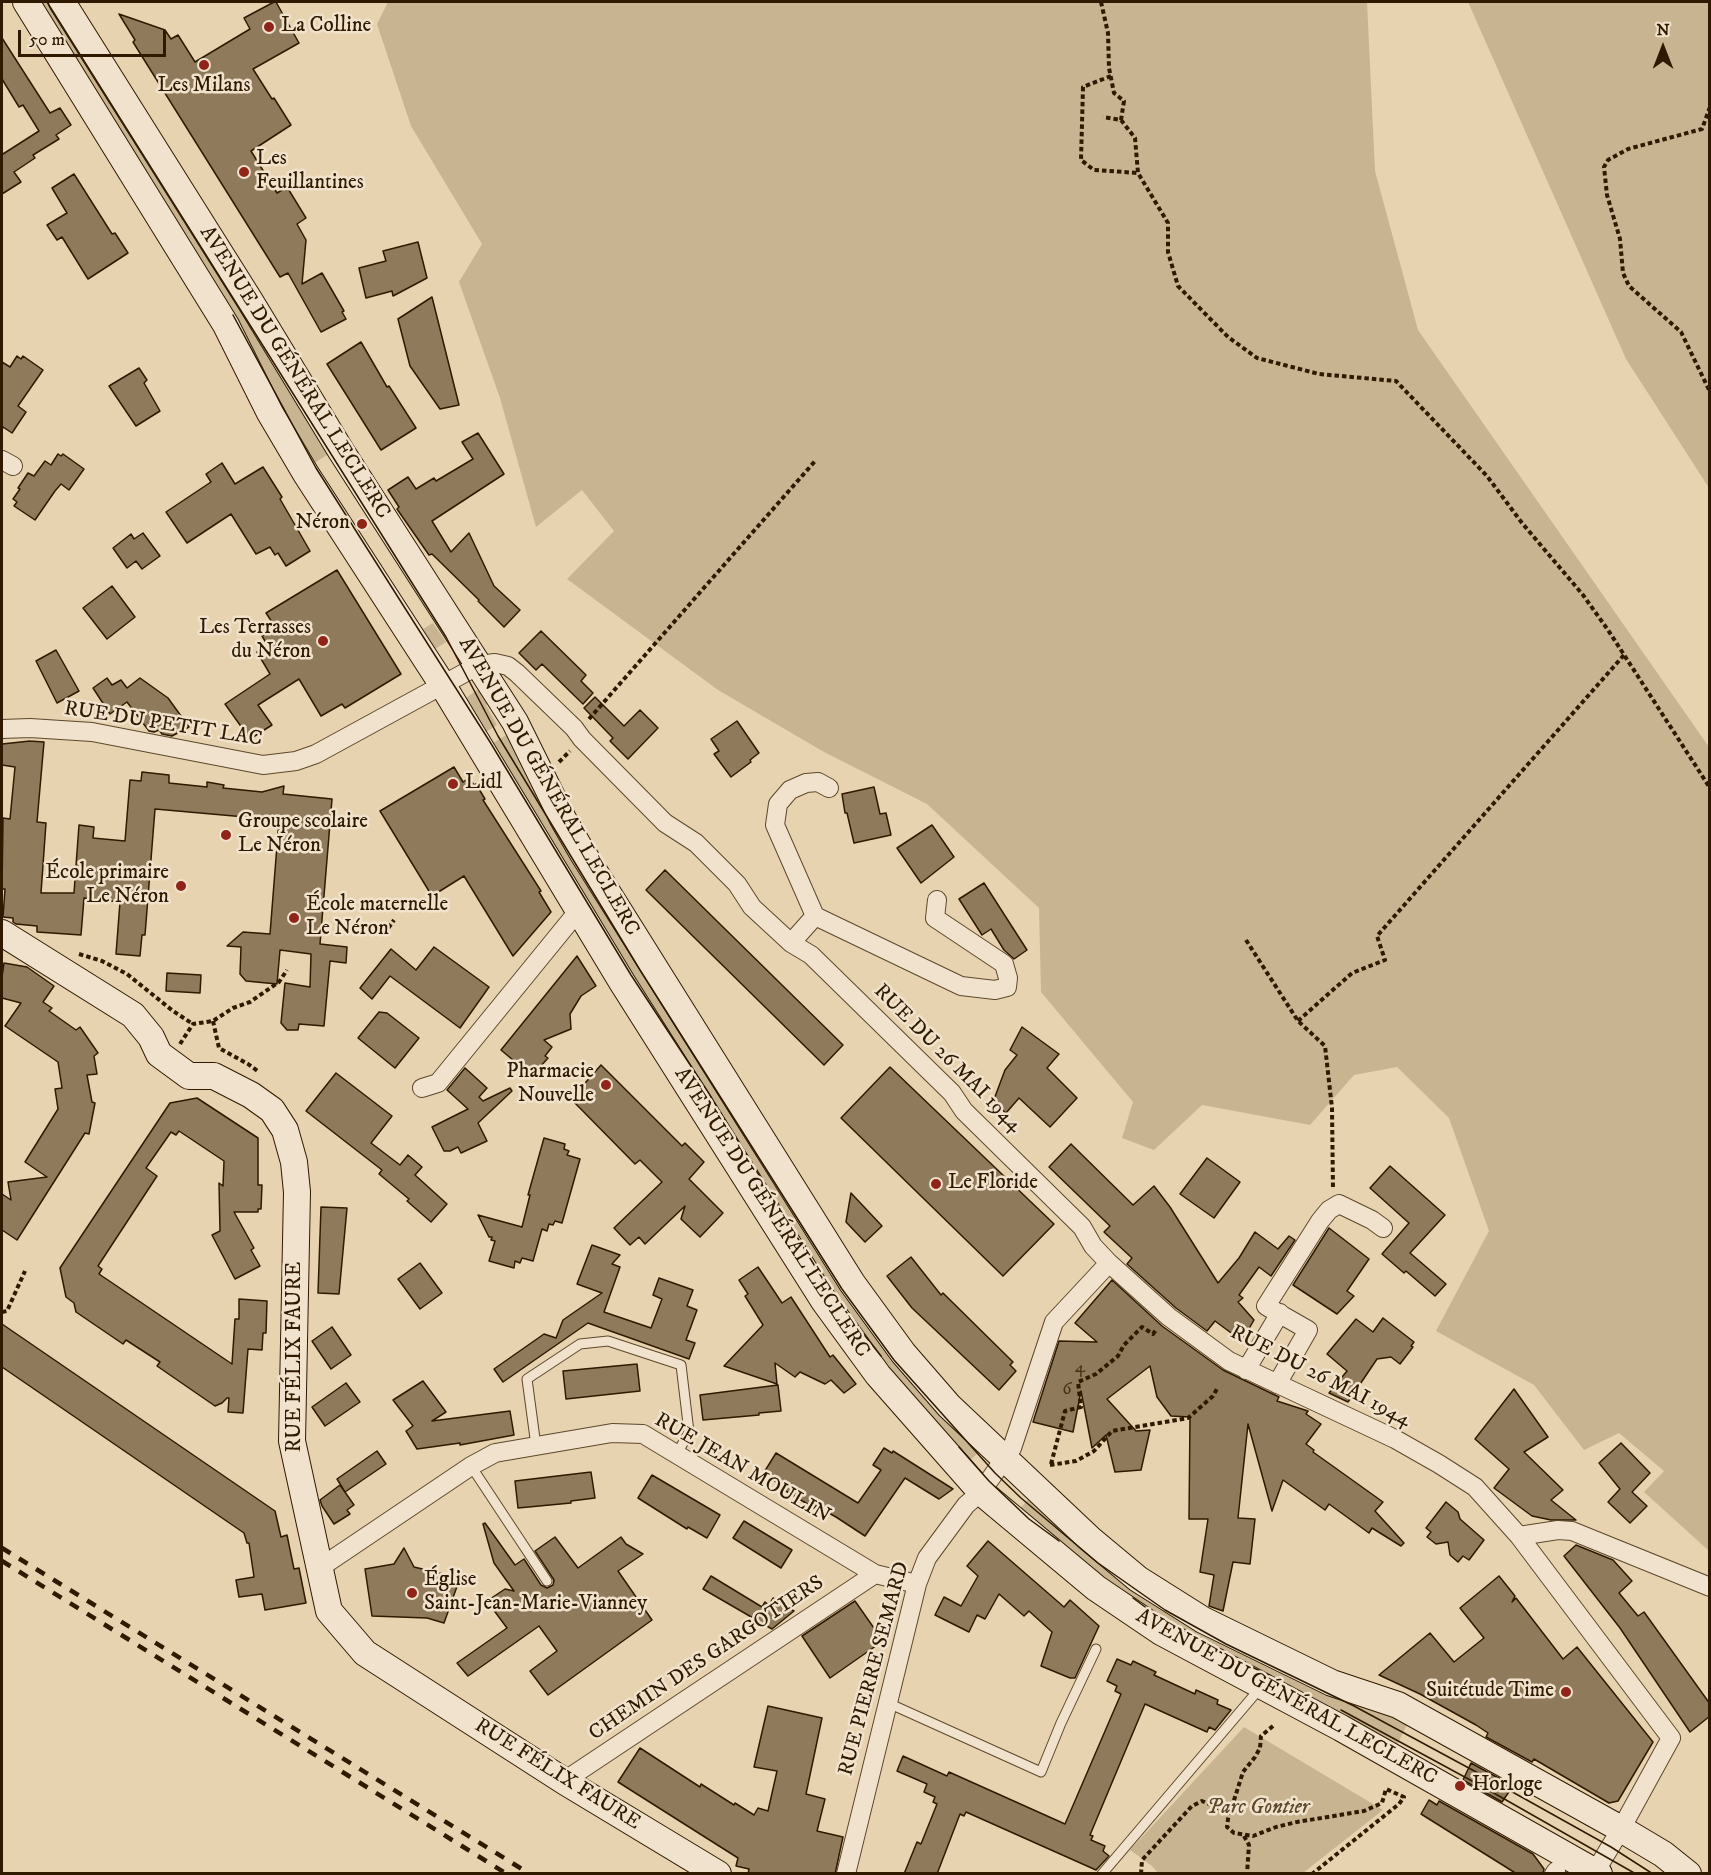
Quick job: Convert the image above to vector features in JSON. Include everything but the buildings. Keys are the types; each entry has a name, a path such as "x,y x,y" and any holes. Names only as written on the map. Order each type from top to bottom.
{"main road":[{"name":"AVENUE DU GÉNÉRAL LECLERC","path":"26,2 226,325 270,413 306,474 442,684 631,995 848,1336 878,1375 981,1492 1105,1594 1161,1632 1223,1667 1262,1685 1597,1873"},
{"name":"AVENUE DU GÉNÉRAL LECLERC","path":"62,2 250,301 341,451 514,722 563,819 588,862 852,1284 903,1353 949,1406 1008,1453 1106,1552 1138,1578 1203,1620 1332,1683 1398,1705 1622,1829 1663,1854 1688,1874"},
{"name":"RUE FÉLIX FAURE","path":"2,933 133,1015 151,1037 159,1054 189,1076 214,1076 251,1095 272,1110 285,1130 294,1162 297,1192 292,1441 318,1569 329,1611 365,1653 564,1781 718,1874"}],"street":[{"name":"RUE DU 26 MAI 1944","path":"478,665 495,663 507,666 517,673 574,728 582,740 665,823 696,843 737,885 752,907 791,943 811,955 952,1093 964,1111 1082,1227 1093,1246 1109,1263 1169,1317 1229,1361 1395,1439 1439,1464 1474,1487 1520,1536 1671,1738 1597,1873"},
{"path":"442,684 478,665"},
{"name":"RUE DU PETIT LAC","path":"2,729 30,728 92,732 263,765 296,761 316,754 442,684"},
{"path":"791,943 814,916 775,825 778,804 790,790 806,783 818,782 829,788"},
{"name":"RUE DU 26 MAI 1944","path":"814,916 961,986 994,990 1007,987 1008,978 1004,964 935,918 937,900"},
{"name":"AVENUE DU GÉNÉRAL LECLERC","path":"422,1088 438,1083 579,910"},
{"path":"1277,1384 1308,1330 1266,1306 1320,1221 1339,1204 1383,1228"},
{"name":"RUE PIERRE SEMARD","path":"846,1874 917,1584 927,1558 966,1505 981,1492 1008,1453 1054,1322 1109,1263"},
{"path":"1246,1370 1280,1313"},
{"name":"RUE JEAN MOULIN","path":"318,1569 471,1466 495,1453 612,1434 643,1434 875,1574 917,1584"},
{"path":"1520,1536 1558,1530 1572,1531 1710,1587"},
{"name":"CHEMIN DES GARGOTIERS","path":"564,1781 875,1574"}],"lane":[{"path":"536,1446 527,1379 580,1344 608,1341 681,1365 689,1432 677,1454"},
{"path":"471,1466 547,1581"},
{"path":"888,1703 1041,1772 1096,1649"},
{"path":"1102,1874 1262,1685"}],"path":[{"path":"1101,2 1108,33 1114,93 1124,101 1121,120"},
{"path":"1111,76 1083,87 1081,160 1094,170 1138,173"},
{"path":"1710,107 1702,129 1628,149 1608,160 1604,167 1607,195 1620,239 1623,273 1629,286 1681,332 1710,392"},
{"path":"1103,117 1121,120 1135,138 1138,173 1168,223 1168,252 1178,285 1228,337 1257,358 1319,374 1396,381 1487,476 1522,523 1583,595 1710,788"},
{"path":"587,721 816,460"},
{"path":"1298,1021 1352,973 1385,960 1377,936 1624,655"},
{"path":"562,760 573,749"},
{"path":"384,934 394,920"},
{"path":"1246,940 1298,1021 1324,1046 1332,1108 1333,1207"},
{"path":"62,969 78,953 102,961 128,974 192,1024 213,1021 232,1008 250,1002 279,982 287,970"},
{"path":"213,1021 219,1048 248,1064 263,1076"},
{"path":"171,1062 192,1024"},
{"path":"2,1312 7,1311 25,1271"},
{"path":"1046,1470 1051,1464 1065,1411 1081,1407 1078,1382 1096,1374 1118,1356 1124,1345 1142,1327 1153,1334 1169,1317"},
{"path":"1051,1464 1076,1461 1094,1451 1112,1431 1188,1418 1213,1396 1218,1388"},
{"path":"1273,1726 1261,1736 1260,1748 1256,1757 1243,1772 1227,1827 1234,1833 1245,1836 1258,1835 1276,1827 1364,1811 1382,1803 1386,1790 1404,1797 1399,1804 1312,1874"},
{"path":"1141,1874 1142,1860 1192,1806 1202,1801 1230,1813"},
{"path":"1245,1836 1249,1845 1247,1874"}],"green space":[{"path":"31,2 54,2 335,450 308,467"},
{"path":"388,2 1367,2 1375,171 1418,330 1709,747 1709,1551 1644,1492 1664,1471 1619,1433 1584,1450 1534,1385 1436,1331 1489,1231 1449,1118 1397,1067 1354,1075 1310,1125 1202,1105 1154,1150 1122,1138 1133,1102 1041,992 1039,908 927,804 824,752 718,690 567,579 614,531 582,490 536,527 500,398 459,282 482,244 411,126 377,24"},
{"path":"1468,2 1709,2 1709,488 1626,359"},
{"path":"433,623 446,642 435,649 423,629"},
{"path":"479,689 489,703 486,705 497,725 479,736 458,703"},
{"path":"508,734 548,810 980,1451 964,1466 884,1372 486,747"},
{"path":"1033,1494 1121,1571 1410,1719 1394,1751 1166,1628 1016,1513"},
{"name":"Parc Gontier","path":"1244,1727 1383,1810 1303,1873 1158,1873 1130,1850"}],"tram line":[{"path":"47,2 446,637 498,736 640,970 842,1289 894,1360 995,1473 1021,1498 1098,1563 1165,1610 1226,1644 1354,1706 1491,1780 1611,1847 1653,1874"},
{"path":"233,315 316,468 490,742 631,975 708,1092 832,1294 881,1356"},
{"path":"959,1447 989,1481 1029,1519 1059,1541"},
{"path":"1133,1598 1160,1618 1222,1653 1271,1676"},
{"path":"1341,1710 1636,1874"}],"railway":[{"path":"2,1548 530,1874"},
{"path":"2,1561 507,1874"}],"place":[{"name":"La Colline","path":"269,27"},
{"name":"Les Milans","path":"204,65"},
{"name":"Les Feuillantines","path":"244,172"},
{"name":"Néron","path":"362,524"},
{"name":"Les Terrasses du Néron","path":"323,641"},
{"name":"Lidl","path":"453,784"},
{"name":"Groupe scolaire Le Néron","path":"226,835"},
{"name":"École primaire Le Néron","path":"181,886"},
{"name":"École maternelle Le Néron","path":"294,918"},
{"name":"Pharmacie Nouvelle","path":"606,1085"},
{"name":"Le Floride","path":"936,1184"},
{"name":"Église Saint-Jean-Marie-Vianney","path":"412,1593"},
{"name":"Suitétude Time","path":"1566,1692"},
{"name":"Horloge","path":"1460,1786"}]}
